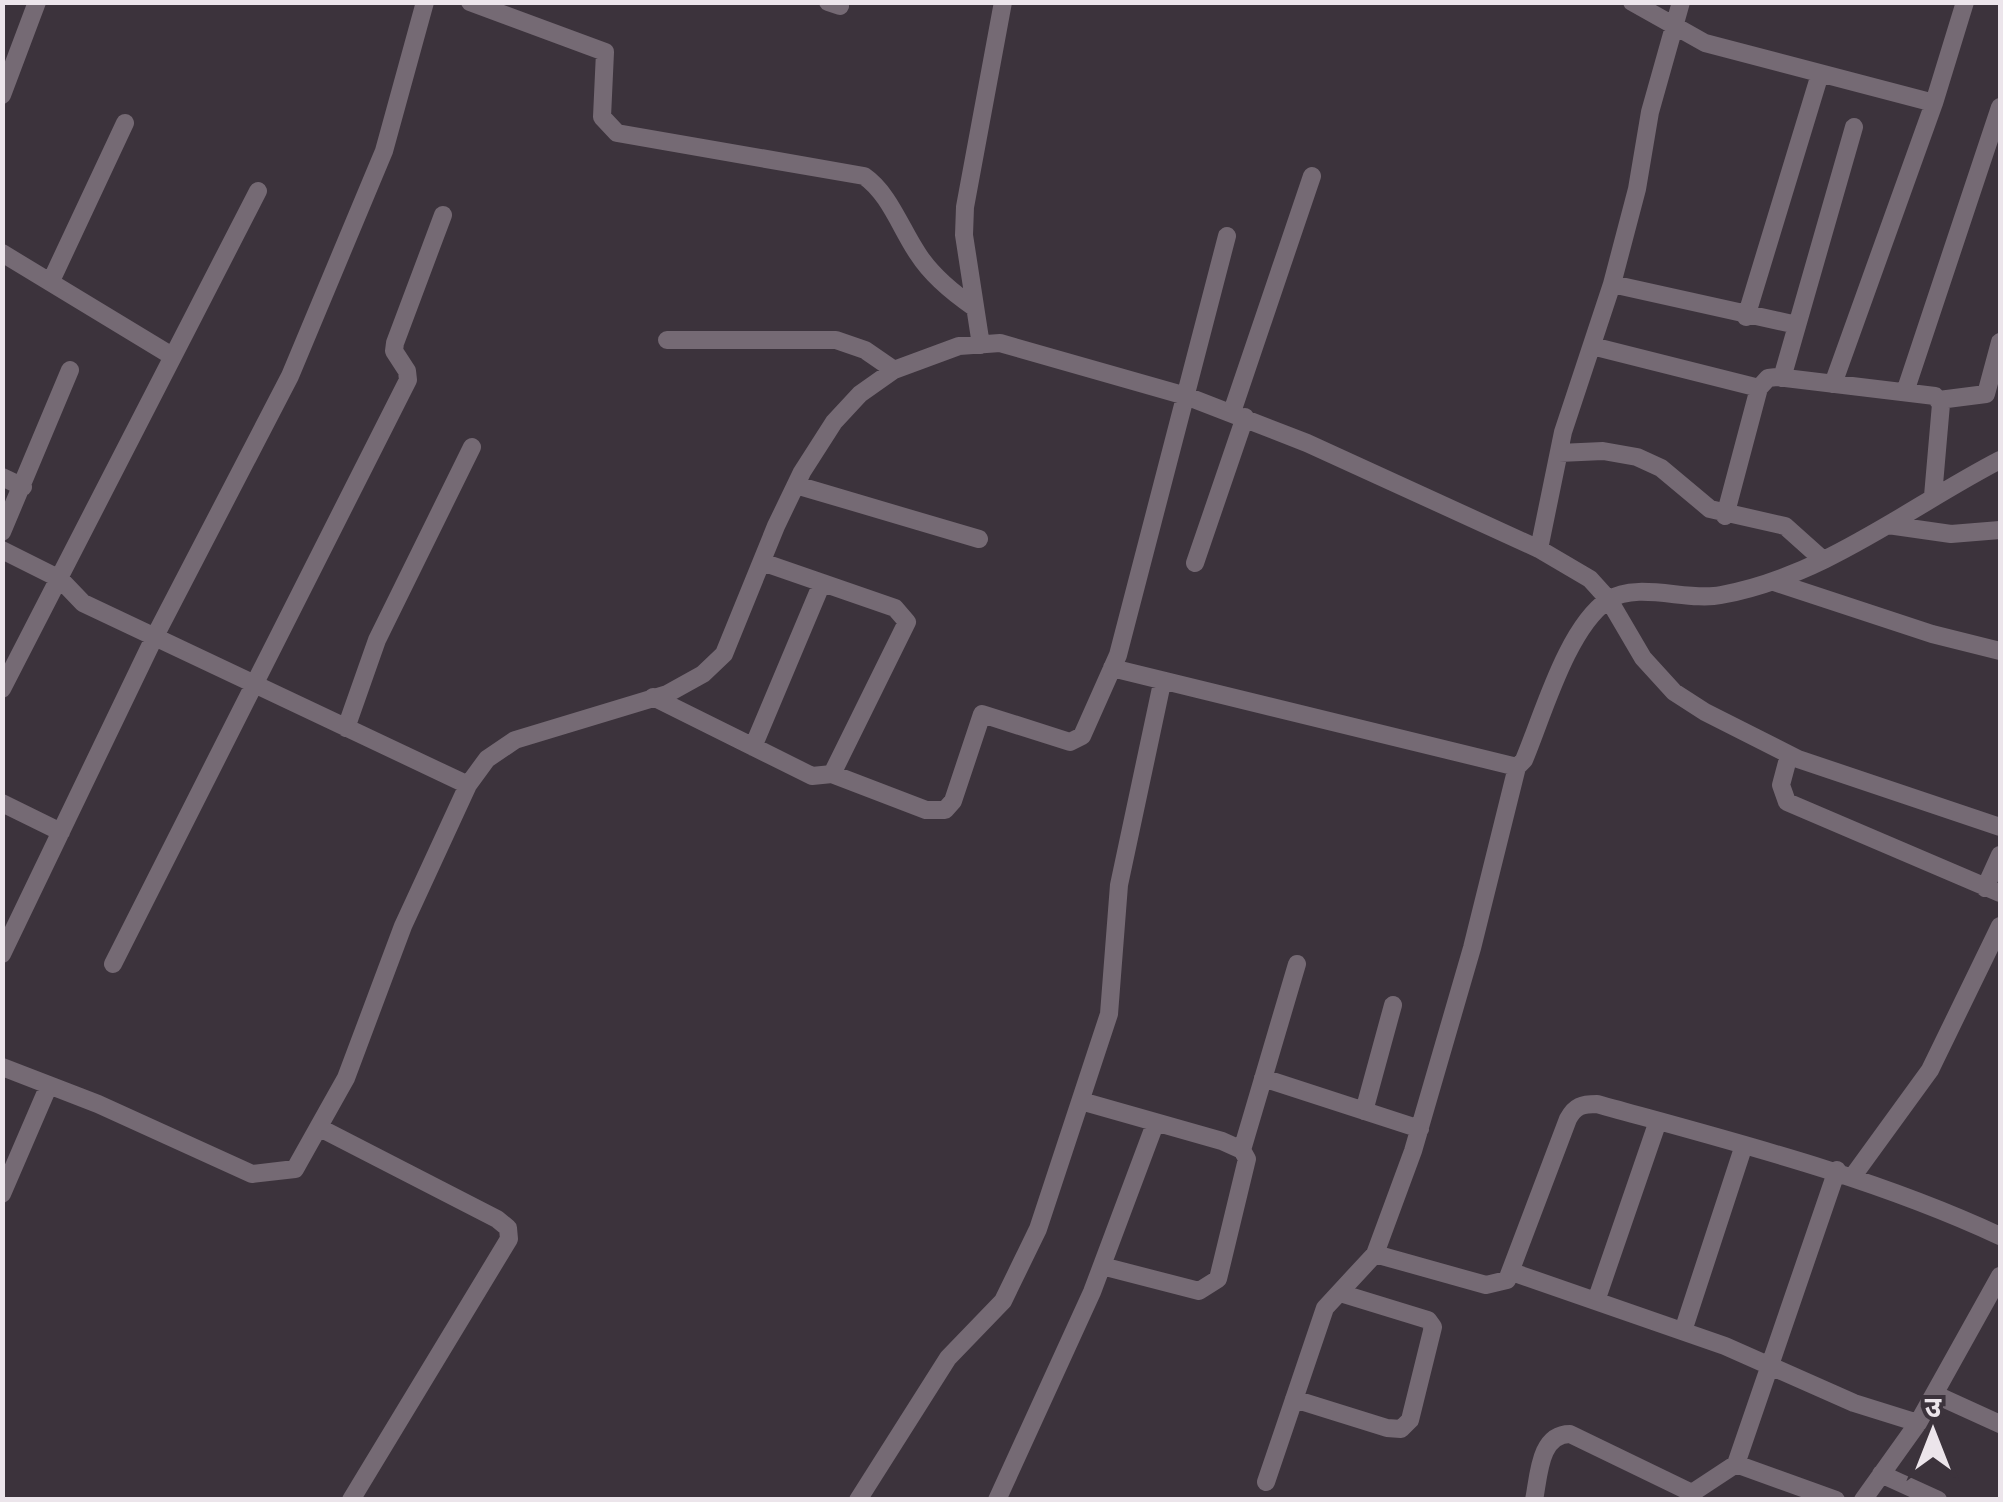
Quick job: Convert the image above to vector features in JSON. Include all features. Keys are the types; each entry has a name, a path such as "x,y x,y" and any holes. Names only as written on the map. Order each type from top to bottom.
{"street":[{"path":"2,94 37,2"},
{"path":"2,954 154,638 298,358 384,151 425,2"},
{"path":"470,2 605,52 602,117 616,133 864,176 879,188 921,259 939,281 968,303"},
{"path":"980,345 968,303 965,207 1003,2"},
{"path":"1632,2 1706,43 1934,104"},
{"path":"1539,549 1559,454 1612,284 1672,26 1682,2"},
{"path":"1833,384 1934,104 1965,2"},
{"path":"1746,316 1820,74"},
{"path":"1904,392 2000,106"},
{"path":"51,282 125,123"},
{"path":"1782,378 1854,127"},
{"path":"1195,563 1312,176"},
{"path":"2,688 258,191"},
{"path":"113,964 408,380 407,371 394,351 395,343 444,215"},
{"path":"653,697 812,776 832,774 926,810 945,810 953,801 978,716 988,713 1076,741 1112,668 1227,236"},
{"path":"2,253 172,356"},
{"path":"1612,284 1797,325"},
{"path":"668,340 844,341 894,370"},
{"path":"1725,516 1759,388 1768,378 1904,392 1939,400 1978,399 1986,394 2000,342"},
{"path":"2,1067 98,1104 173,1142 252,1174 296,1169 346,1078 403,926 451,778 487,760 514,740 653,697 702,674 724,654 796,485 834,422 860,394 894,370 943,351 980,345 1000,343 1186,396 1238,415 1569,563 1608,600 1632,644 1674,692 1789,754 2000,826"},
{"path":"1592,346 1759,388"},
{"path":"2,532 70,370"},
{"path":"1934,496 1939,400"},
{"path":"346,728 378,640 472,447"},
{"path":"1559,454 1603,452 1637,456 1661,468 1696,500 1725,516 1786,526 1823,560"},
{"path":"1266,1482 1325,1308 1375,1254 1420,1129 1472,948 1517,767 1524,760 1578,634 1608,600 1623,594 1717,596 1774,582 1888,525 2000,460"},
{"path":"2,477 23,487"},
{"path":"796,485 978,538"},
{"path":"1888,525 1951,534 2000,530"},
{"path":"2,550 60,579 83,603 451,778"},
{"path":"762,562 895,608 907,622 832,774"},
{"path":"1774,582 1932,634 2000,650"},
{"path":"753,747 822,583"},
{"path":"1112,668 1517,767"},
{"path":"858,1500 948,1358 1014,1284 1109,1014 1119,884 1162,683"},
{"path":"1789,754 1781,785 1788,802 1993,891 2000,855"},
{"path":"2,804 61,832"},
{"path":"1534,1500 1548,1444 1560,1434 1570,1434 1692,1493 1736,1464 1845,1173 1930,1070 2000,926"},
{"path":"1102,1266 1199,1291 1214,1284 1248,1170 1242,1150 1297,964"},
{"path":"1364,1111 1392,1005"},
{"path":"1263,1078 1420,1129"},
{"path":"2,1194 48,1085"},
{"path":"1081,1100 1242,1150"},
{"path":"1375,1254 1486,1285 1499,1284 1512,1272 1574,1108 1597,1104 1845,1173 1919,1198 2000,1236"},
{"path":"1596,1301 1658,1121"},
{"path":"997,1500 1102,1266 1155,1124"},
{"path":"320,1128 508,1228 509,1240 351,1500"},
{"path":"1683,1332 1744,1144"},
{"path":"1512,1272 1683,1332 1854,1403 1918,1423"},
{"path":"1863,1500 1918,1423 2000,1276"},
{"path":"1294,1399 1387,1428 1401,1429 1410,1420 1433,1327 1428,1320 1340,1293"},
{"path":"1982,1307 2000,1315"},
{"path":"1934,1394 2000,1424"},
{"path":"1736,1464 1836,1500"},
{"path":"1881,1474 1938,1500"}]}
